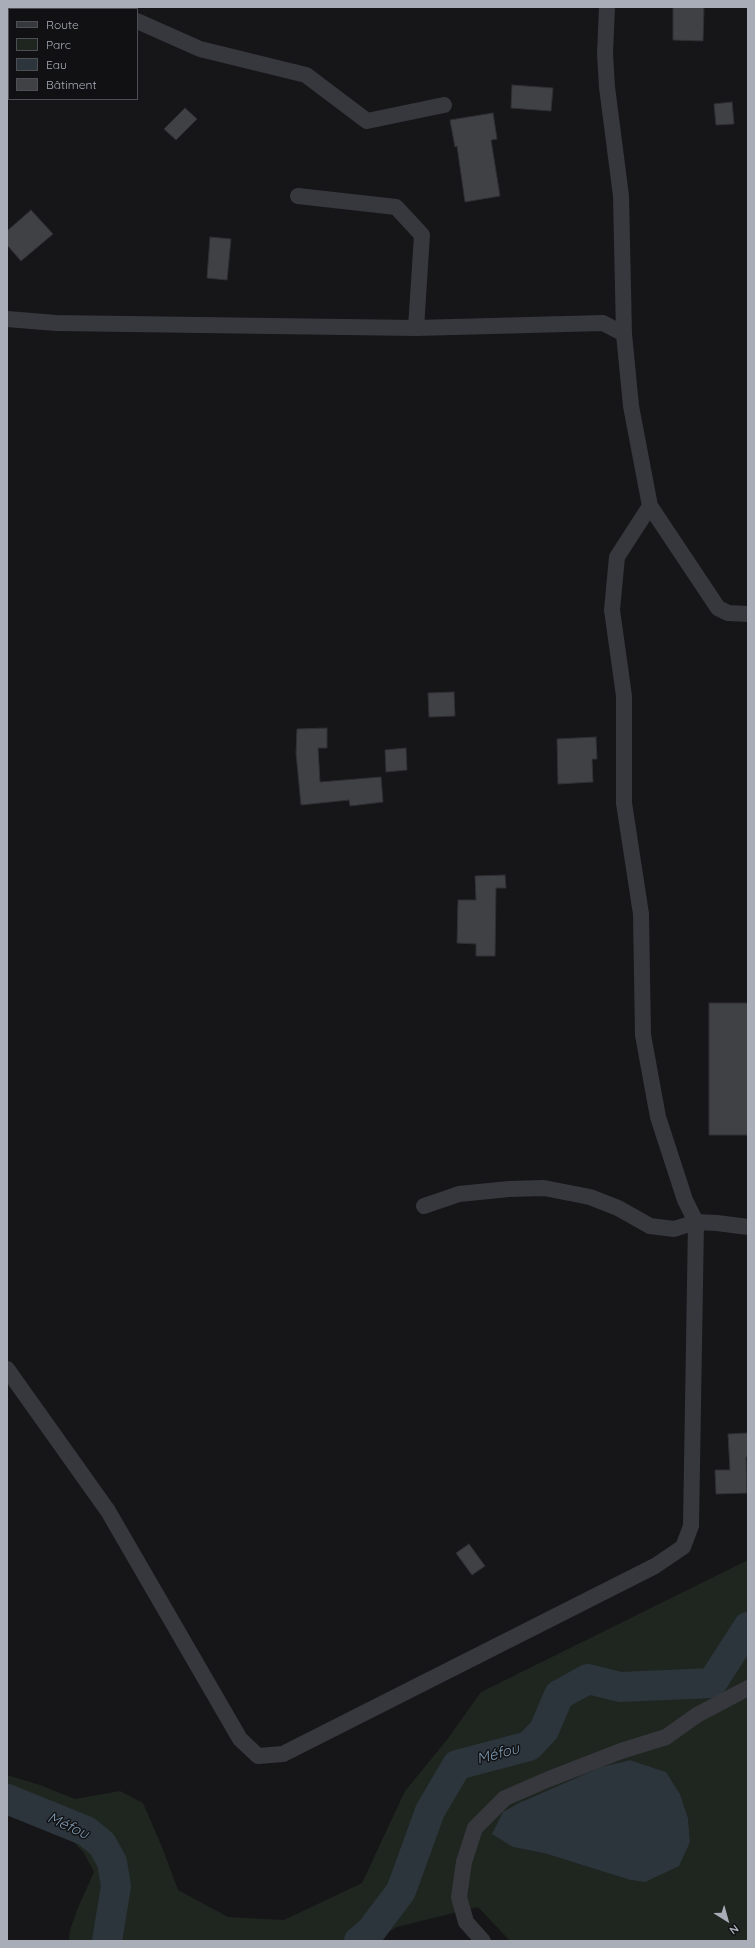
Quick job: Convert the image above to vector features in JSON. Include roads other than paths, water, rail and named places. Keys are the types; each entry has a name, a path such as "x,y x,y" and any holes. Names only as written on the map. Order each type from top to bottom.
{"street":[{"path":"607,7 605,54 607,87 620,190 624,334 631,406 650,506 718,608 728,613 748,614"},
{"path":"138,21 200,49 306,74 367,121 444,105"},
{"path":"298,196 396,207 422,235 416,328"},
{"path":"7,319 56,323 416,328 603,323 624,334"},
{"path":"7,1369 108,1511 240,1739 258,1756 283,1754 655,1566 683,1548 691,1526 696,1222 685,1200 658,1117 643,1035 641,914 624,803 624,696 612,610 617,557 650,506"},
{"path":"424,1206 459,1194 509,1188 544,1188 590,1197 618,1208 650,1226 674,1229 696,1222 748,1227"},
{"path":"483,1941 466,1922 459,1896 464,1862 475,1828 505,1798 549,1779 666,1737 697,1715 748,1688"}],"water":[{"path":"630,1760 666,1772 680,1794 688,1818 690,1842 679,1866 645,1882 630,1880 547,1854 513,1847 492,1834 503,1812 521,1802 601,1767"}],"waterway":[{"name":"Méfou","path":"359,1941 371,1931 401,1891 430,1811 457,1765 529,1746 544,1730 559,1695 588,1679 620,1687 712,1683 748,1627"},
{"name":"Méfou","path":"7,1799 86,1831 102,1844 112,1862 116,1886 107,1941"}]}
